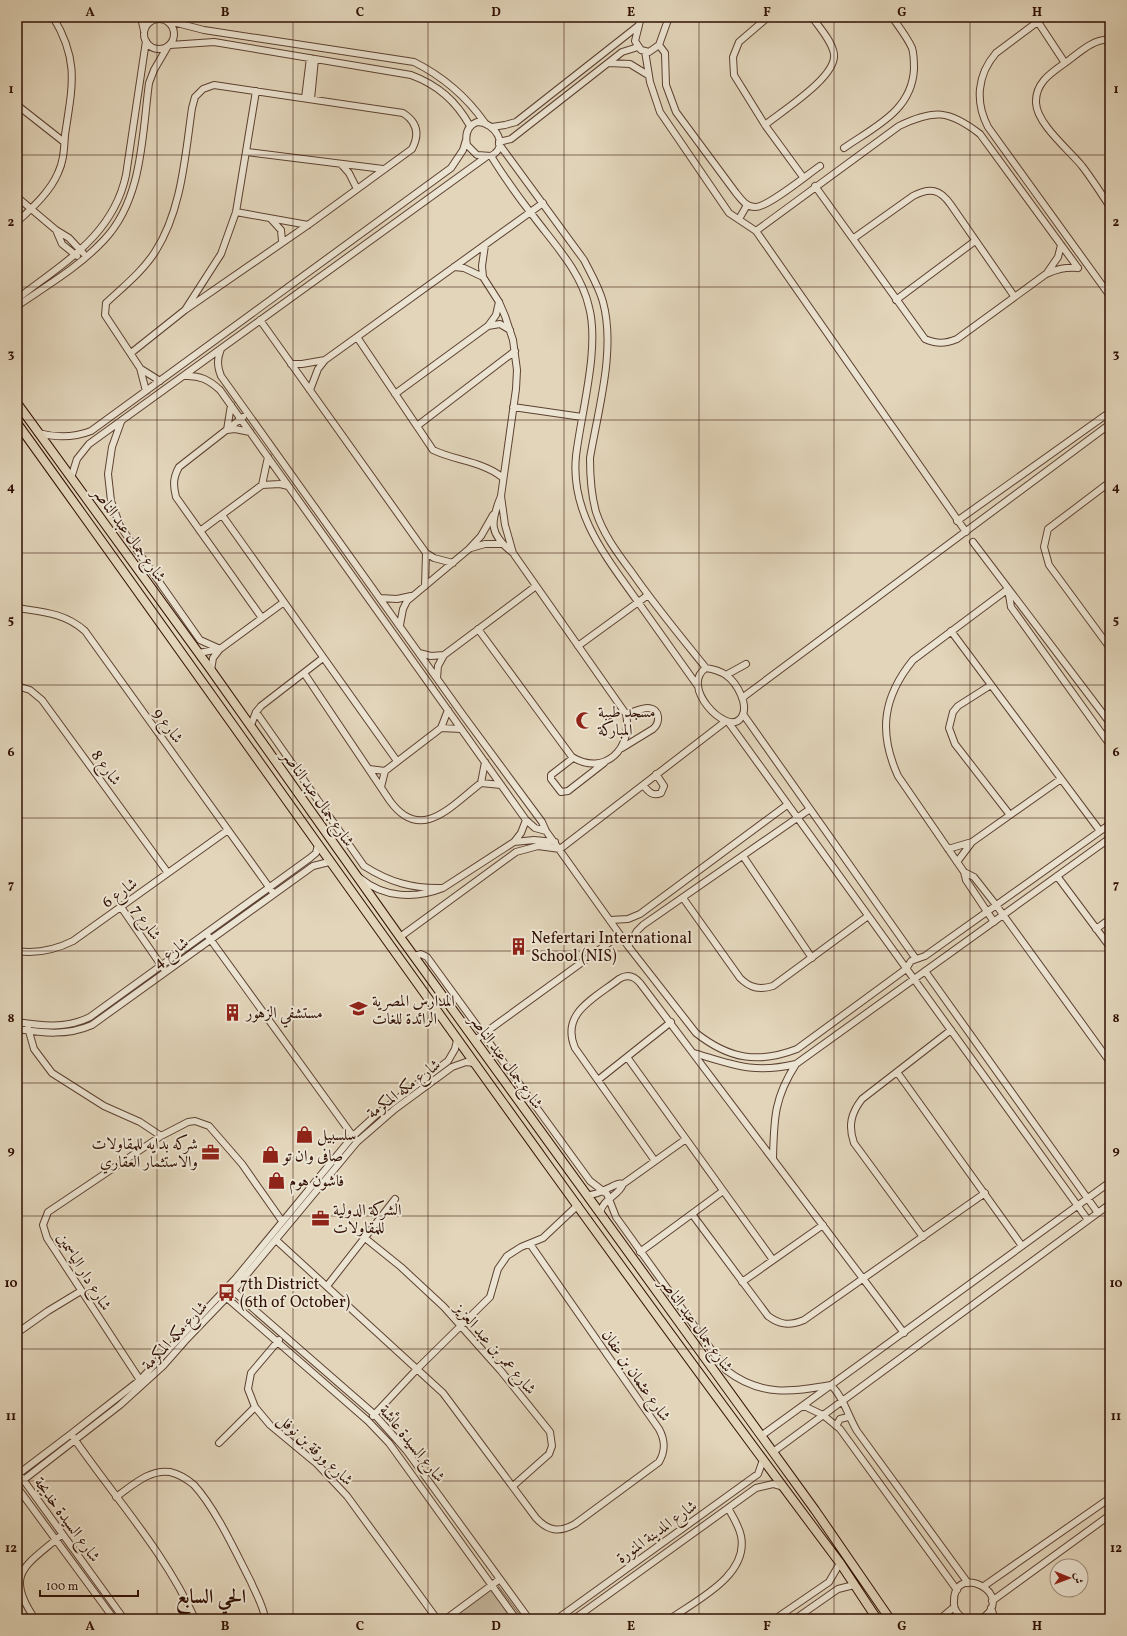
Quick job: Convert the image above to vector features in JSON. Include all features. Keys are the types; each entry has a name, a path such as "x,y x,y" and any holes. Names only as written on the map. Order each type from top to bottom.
{"main road":[{"name":"شارع جمال عبد الناصر","path":"17,403 251,725 400,937 773,1452 856,1568 890,1619"},
{"name":"شارع جمال عبد الناصر","path":"17,423 148,605 329,862 783,1488 840,1563 877,1619"},
{"path":"132,584 140,580 142,575"},
{"path":"148,605 152,599 159,598"},
{"path":"658,1316 668,1307"},
{"path":"670,1331 673,1326 680,1324"}],"street":[{"path":"17,222 51,186 59,172 63,157 72,81 72,63 68,45 53,17"},
{"path":"17,299 78,252 107,222 114,211 123,187 146,41 140,17"},
{"path":"641,17 635,37 638,47 645,51 653,50 659,45 669,17"},
{"path":"768,17 739,42 733,57 732,66 736,80 803,178"},
{"path":"765,124 824,79 832,67 834,53 832,47 812,17"},
{"path":"844,148 897,110 906,99 911,88 914,75 912,49 892,17"},
{"path":"1044,17 996,53 987,65 980,85 979,100 982,114 988,127 1110,296"},
{"path":"144,33 148,24 157,18 204,30 414,62 437,75 458,91 485,123"},
{"path":"17,306 84,258 105,239 122,215 128,202 136,176 150,83 154,70 174,35 173,29 165,20"},
{"path":"1038,22 1064,63"},
{"path":"38,433 60,437 70,437 91,431 451,168 463,150 470,126 477,122 492,126 505,126 516,122 638,26"},
{"path":"1110,40 1096,41 1064,63 1042,82 1037,92 1036,103 1038,114 1045,124 1082,166 1110,206"},
{"path":"146,41 156,49 169,46 214,42 411,74 437,88 450,99 470,126"},
{"path":"659,45 665,53 666,85 676,112 736,193 747,205 754,207 762,206 820,166"},
{"path":"499,143 512,139 609,63 627,50 638,47"},
{"path":"645,51 648,75 654,98 666,121 729,213 756,231 966,532"},
{"path":"308,98 313,58"},
{"path":"609,63 630,64 648,75"},
{"path":"131,353 184,310 308,224 412,149 416,142 416,128 409,117 403,113 308,98 214,85 203,88 195,97 177,201 169,225 154,253 141,271 106,303 104,307 105,315 140,368 145,373 160,381"},
{"path":"184,310 198,292 221,254 236,212 256,91"},
{"path":"17,105 64,142"},
{"path":"756,231 815,186 899,126 919,116 941,114 963,120 980,134 1078,268 1056,270 1046,274 957,339 941,343 925,339 896,300 854,238 815,186"},
{"path":"400,937 516,852 538,846 560,849 656,774 727,722 734,723 740,720 743,714 742,698 734,683 726,675 706,668 648,595 608,538 596,511 592,494 590,458 608,348 607,325 603,302 595,281 584,260 499,143 497,133 492,126"},
{"path":"466,140 472,153 489,156 572,269 583,287 590,307 592,350 576,457 578,496 591,534 698,686"},
{"path":"71,478 73,468 82,451 97,438 495,153 499,143"},
{"path":"247,152 383,170"},
{"path":"341,164 349,173 357,189"},
{"path":"854,238 913,196 923,191 935,191 945,196 1014,296"},
{"path":"17,197 29,209 69,238 84,258"},
{"path":"310,390 315,374 325,360 543,203"},
{"path":"739,219 747,205"},
{"path":"236,212 308,224"},
{"path":"270,218 281,230 282,241"},
{"path":"896,300 975,241"},
{"path":"400,625 403,609 413,596 469,549 481,536 493,515 500,496 517,370 515,351 510,330 499,302 483,277 482,260 485,244"},
{"path":"1046,274 1058,257 1061,245"},
{"path":"454,267 464,268 483,277"},
{"path":"276,295 283,304"},
{"path":"395,394 488,326 496,315 499,302"},
{"path":"260,320 426,553 434,558 453,563"},
{"path":"488,326 500,324 510,330"},
{"path":"357,337 433,450 450,457 482,465 502,476"},
{"path":"221,349 218,358 218,367 221,376 400,625 419,654 539,818 546,831 628,946 696,1033 710,1044 721,1050 744,1057 762,1058 780,1055 797,1049 906,969 910,962 925,956 1110,824"},
{"path":"417,426 515,351"},
{"path":"291,364 314,363 325,360"},
{"path":"140,368 146,391"},
{"path":"184,376 198,376 212,382 220,390 526,820 535,828 546,831"},
{"path":"227,430 231,405"},
{"path":"513,407 582,417"},
{"path":"958,521 1110,412"},
{"path":"248,414 179,466 174,476 173,487 176,498 262,618"},
{"path":"121,422 112,447 108,474 111,500 120,526 200,640 220,649"},
{"path":"742,698 1110,424"},
{"path":"227,430 235,429 250,432"},
{"path":"91,431 97,438"},
{"path":"262,485 268,457"},
{"path":"1110,482 1048,529 1044,547 1049,565 1110,648"},
{"path":"200,531 262,485 280,484 288,486"},
{"path":"500,496 513,554"},
{"path":"222,515 397,761"},
{"path":"493,515 496,535 502,544 513,554 626,714 628,725 627,737 622,748"},
{"path":"973,542 1008,589 1023,606 1110,723"},
{"path":"469,549 485,544 502,544"},
{"path":"425,586 426,553"},
{"path":"437,678 438,666 444,655 536,586"},
{"path":"994,922 966,880 964,872 958,862 898,776 890,760 886,742 885,724 893,690 902,674 913,660 1008,589"},
{"path":"1008,589 1011,607 1110,745"},
{"path":"578,646 648,595"},
{"path":"380,598 397,599 413,596"},
{"path":"211,670 213,658 220,649 284,602"},
{"name":"شارع 9","path":"17,608 61,615 70,619 85,631 274,894"},
{"path":"478,629 573,758 584,763 596,764 607,760"},
{"path":"951,631 1100,831"},
{"path":"199,653 220,649"},
{"path":"419,654 431,656 444,655"},
{"path":"251,725 256,712 261,706 323,658"},
{"path":"726,675 746,664"},
{"path":"706,668 700,672 697,678 702,697 709,708 727,722 1088,1220"},
{"path":"304,673 368,769 397,810 404,816 414,820 424,821 438,816 481,783 485,762"},
{"path":"991,685 958,706 953,712 949,728 955,744 1010,815"},
{"name":"شارع 8","path":"17,686 30,690 42,700 168,873"},
{"path":"573,758 551,775 551,779 561,792 568,791 622,748 653,730 659,720 657,714 653,710 647,708 626,714"},
{"path":"381,787 385,771 441,728 448,710"},
{"path":"256,712 364,866 393,882 426,889 443,888"},
{"path":"743,714 916,959"},
{"path":"456,720 463,715"},
{"path":"441,728 461,729"},
{"path":"368,769 374,771 385,771"},
{"path":"642,786 651,794 656,795 661,793 664,786 656,774"},
{"path":"948,849 972,842 1061,779"},
{"path":"481,783 501,785"},
{"path":"610,920 628,919 640,914 787,805"},
{"path":"628,946 641,927 810,809"},
{"path":"354,872 376,888 403,895 430,893 443,888 514,842 521,833 526,820"},
{"name":"شارع 6","path":"17,951 42,952 60,947 73,941 228,830"},
{"path":"694,1053 735,1066 756,1069 776,1069 796,1064 1110,838"},
{"path":"514,842 534,840 555,842"},
{"path":"958,862 972,842"},
{"name":"شارع 4","path":"17,1022 62,1026 81,1022 310,858 316,852 318,845"},
{"path":"720,855 728,866"},
{"path":"742,856 812,958"},
{"name":"شارع 4","path":"17,1029 57,1033 84,1028 100,1020 313,866 329,862"},
{"path":"964,872 974,877 996,905 1110,1062"},
{"path":"1057,876 1110,947"},
{"path":"683,898 746,985 764,989 773,986 868,916"},
{"name":"شارع 7","path":"121,907 166,972"},
{"path":"1096,929 1110,919"},
{"path":"206,933 357,1142"},
{"path":"475,1040 610,942"},
{"path":"414,956 421,954 427,957 590,1181 610,1197 614,1214 720,1362 735,1376 754,1386 776,1391 799,1391 831,1386"},
{"path":"925,971 1098,1213"},
{"path":"655,1161 576,1048 571,1036 574,1018 585,1006 619,979 630,976 638,980 671,1022 904,1333"},
{"path":"598,1080 671,1022"},
{"path":"28,1023 27,1030 31,1042 44,1064 62,1081 104,1106 140,1122 161,1136"},
{"path":"923,1237 854,1144 850,1125 856,1106 862,1099 951,1030"},
{"name":"شارع مكه المكرمة","path":"18,1474 140,1380 223,1293 353,1136 381,1112 448,1060 455,1049 457,1040"},
{"path":"627,1057 773,1260"},
{"path":"448,1060 452,1067"},
{"name":"شارع مكه المكرمة","path":"17,1486 142,1387 227,1298 357,1142 395,1109 452,1067 466,1062 474,1063"},
{"path":"773,1158 774,1116 778,1097 796,1064"},
{"path":"897,1072 1022,1246"},
{"name":"شارع دار الياسمين","path":"140,1380 47,1238 43,1225 45,1218 53,1207 161,1136 188,1122 195,1121 209,1126 242,1164 282,1221"},
{"path":"600,1213 604,1203 621,1188 623,1184 686,1139"},
{"path":"761,1436 1110,1182"},
{"path":"587,1195 596,1195 617,1184 623,1184"},
{"path":"640,1252 723,1190"},
{"path":"692,1214 768,1316 776,1322 785,1325 795,1324 804,1320 985,1193"},
{"path":"327,1286 395,1199"},
{"path":"773,1452 1110,1204"},
{"path":"368,1421 416,1369 490,1297 498,1269 507,1256 548,1233 578,1205"},
{"path":"742,1282 823,1225"},
{"name":"شارع عمر بن عبد العزيز","path":"365,1238 425,1289 461,1326 539,1416 551,1437 552,1446 549,1454 513,1486"},
{"name":"شارع عثمان بن عفان","path":"276,1240 443,1393 543,1526 549,1529 562,1530 575,1524 659,1462 664,1449 664,1442 658,1429 530,1244"},
{"path":"17,1334 48,1311 81,1291"},
{"name":"شارع السيدة عائشة","path":"233,1291 374,1414 406,1450 529,1619"},
{"name":"شارع السيدة عائشة","path":"227,1298 368,1421 399,1456 516,1619"},
{"name":"شارع ورقة بن نوفل","path":"283,1335 251,1373 249,1378 249,1395 255,1407 270,1425 317,1464 347,1496 437,1619"},
{"path":"831,1386 842,1401 848,1416 968,1583"},
{"path":"804,1406 823,1415 836,1426 957,1590"},
{"path":"219,1444 255,1407"},
{"path":"836,1426 840,1419 848,1416"},
{"path":"71,1434 170,1571 195,1619"},
{"name":"شارع المدينة المنورة","path":"557,1619 750,1480 761,1471 763,1460"},
{"path":"116,1496 149,1474 158,1472 178,1475 195,1486 229,1540 255,1592 265,1614 265,1619"},
{"name":"شارع السيدة خديجة","path":"18,1474 24,1480 124,1619"},
{"path":"750,1480 756,1488"},
{"name":"شارع المدينة المنورة","path":"574,1619 756,1488 773,1484 783,1488"},
{"name":"شارع السيدة خديجة","path":"17,1486 114,1619"},
{"path":"984,1586 1110,1498"},
{"path":"981,1619 988,1613 992,1604 1110,1515 1102,1503"},
{"path":"670,1619 726,1579 738,1563 742,1550 742,1537 728,1508"},
{"path":"34,1619 23,1600 21,1593 22,1572 27,1563 63,1534"},
{"path":"775,1619 829,1582 840,1563"},
{"path":"446,1619 500,1579"},
{"path":"829,1582 834,1585 834,1591"},
{"path":"964,1619 958,1614 954,1607 954,1598 957,1590 968,1583 976,1583 984,1586 990,1593 994,1619"},
{"path":"796,1619 834,1591 845,1586 854,1585"},
{"path":"940,1619 954,1607"}],"shaded area":[{"path":"493,1579 523,1619 448,1619"}],"place":[{"name":"مسجد طيبة المباركة","path":"585,720"},
{"name":"Nefertari International School (NIS)","path":"518,946"},
{"name":"المدارس المصرية الرائدة للغات","path":"359,1009"},
{"name":"مستشفي الزهور","path":"233,1012"},
{"name":"سلسبيل","path":"304,1134"},
{"name":"شركه بدايه للمقاولات والاستثمار العقاري","path":"211,1152"},
{"name":"صافى وان تو","path":"270,1155"},
{"name":"فاشون هوم","path":"276,1180"},
{"name":"الشركة الدولية للمقاولات","path":"320,1218"},
{"name":"7th District (6th of October)","path":"227,1292"}],"district":[{"name":"الحي السابع","path":"211,1596"}]}
